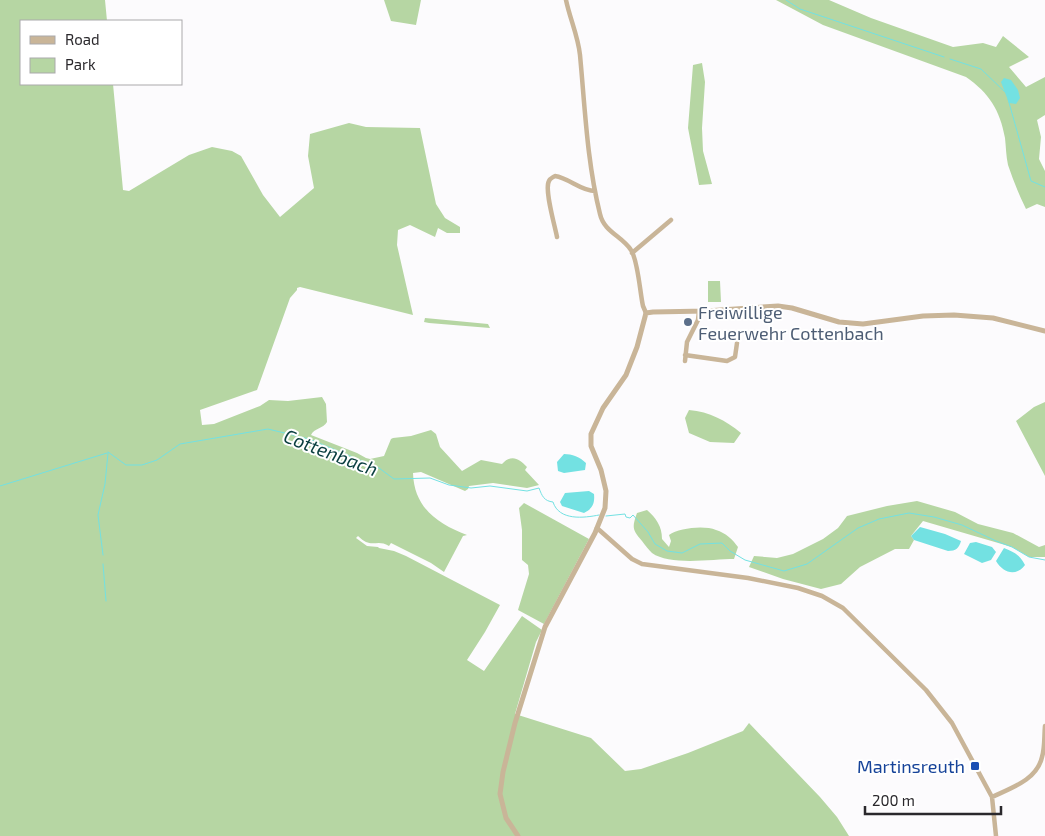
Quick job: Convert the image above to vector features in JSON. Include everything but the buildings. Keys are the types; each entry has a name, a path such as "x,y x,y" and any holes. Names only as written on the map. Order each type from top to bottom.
{"street":[{"path":"518,836 506,818 500,794 503,772 515,723 545,627 598,528 605,508 607,496 601,470 591,446 591,434 603,408 626,375 637,348 646,313 632,253 603,223 600,216 583,102 580,55 566,0"},
{"path":"557,237 550,206 548,184 550,180 555,176 560,177 588,190 595,191"},
{"path":"632,253 672,220"},
{"path":"646,313 699,312 778,306 792,308 839,322 863,324 923,316 962,315 993,318 1045,331"},
{"path":"699,312 698,320 687,342 685,358 727,361 735,357 737,343"},
{"path":"598,528 632,559 642,564 748,578 798,588 822,596 852,615 926,690 952,722 992,798 996,836"},
{"path":"992,798 1028,779 1038,768 1042,757 1045,726"}],"green space":[{"path":"0,0 105,0 107,20 20,20 20,85 113,85 123,190 129,191 189,155 212,147 232,151 241,156 263,195 280,217 314,188 308,156 310,134 349,123 366,127 420,128 436,204 445,218 460,227 460,233 447,233 438,228 435,237 410,225 398,230 397,245 413,315 300,287 297,288 290,298 257,390 200,410 202,425 214,424 260,406 269,400 288,401 322,397 326,404 327,422 311,435 366,458 384,456 393,438 411,436 431,430 436,434 440,447 462,471 481,460 502,464 512,458 521,461 527,467 525,470 539,485 527,488 493,483 469,486 465,491 421,472 413,473 414,485 418,496 429,513 446,526 467,535 463,536 444,572 431,563 391,543 389,546 381,543 367,542 358,536 356,538 367,546 394,551 406,556 500,605 467,660 484,671 522,616 542,630 536,642 515,714 591,738 625,771 641,769 688,753 743,731 749,723 820,797 837,817 849,836 0,836"},
{"path":"384,0 421,0 416,25 391,21"},
{"path":"776,0 829,0 871,18 953,47 983,43 996,47 1003,36 1029,57 1009,67 1026,87 1045,77 1045,115 1037,120 1041,137 1039,159 1045,171 1045,207 1037,204 1026,209 1008,165 1003,128 997,111 987,96 974,83 966,77 823,25"},
{"path":"702,63 705,82 702,128 703,151 712,184 699,185 688,128 693,65"},
{"path":"708,281 720,281 721,302 708,302"},
{"path":"425,318 488,324 490,328 429,323 424,322"},
{"path":"1045,402 1045,476 1016,421 1034,407"},
{"path":"689,410 717,417 741,433 734,443 710,442 689,433 685,418"},
{"path":"917,501 955,512 978,524 1013,533 1039,547 1045,545 1045,557 1029,557 1012,547 923,521 911,536 914,540 909,549 895,549 860,567 841,584 821,589 783,579 749,567 754,556 777,558 793,554 823,539 838,528 847,516"},
{"path":"524,503 589,539 544,624 518,610 529,574 528,565 522,560 522,530 519,508"},
{"path":"647,510 658,523 662,539 669,547 671,541 669,535 673,533 692,528 711,528 720,531 736,544 738,547 734,559 680,561 660,557 652,553 636,534 634,528 637,513"}],"water":[{"path":"1004,78 1011,80 1018,90 1020,98 1016,104 1009,103 1001,82"},
{"path":"564,454 576,456 584,461 586,463 585,470 564,473 558,471 557,462"},
{"path":"589,491 594,494 594,501 591,508 584,513 562,506 560,502 565,493"},
{"path":"920,527 961,541 955,550 948,551 914,540 911,536"},
{"path":"976,542 992,547 996,552 991,560 982,563 964,554 970,543"},
{"path":"1004,548 1019,556 1025,565 1021,569 1010,572 999,565 996,561"}],"waterway":[{"path":"786,0 800,9 944,57"},
{"path":"950,59 981,69 1006,93"},
{"path":"1008,99 1031,181 1045,187"},
{"name":"Cottenbach","path":"108,452 126,465 142,465 157,460 180,444 268,429 309,439 379,468 394,479 430,478 449,485 471,488 490,486 527,491 539,488 544,498 547,501 553,502 556,508 566,515 573,517 599,515"},
{"name":"Cottenbach","path":"0,486 107,453"},
{"path":"103,555 98,515 105,484 108,453"},
{"name":"Cottenbach","path":"606,516 625,514 626,517 630,518 633,515 648,532 655,544 667,551 682,553 700,544 722,543 730,551 745,560 784,571 807,564 858,528 879,519 909,513 934,517 962,525 1012,547 1029,557 1045,560"},
{"path":"103,564 106,601"}],"place":[{"name":"Freiwillige Feuerwehr Cottenbach","path":"688,322"},
{"name":"Martinsreuth","path":"975,766"}]}
